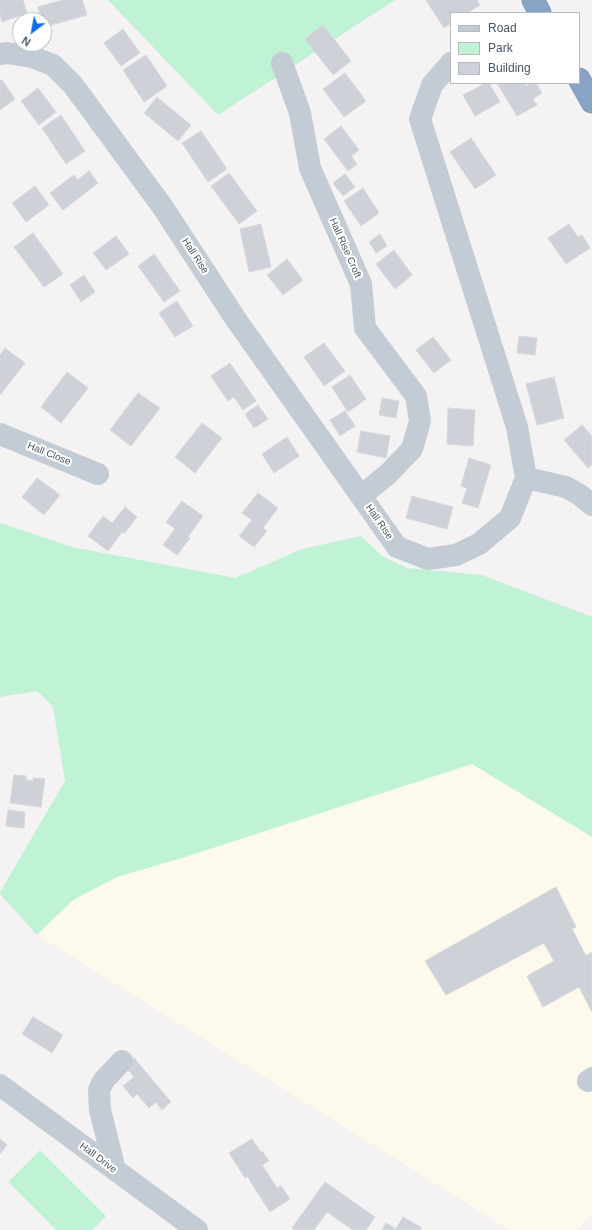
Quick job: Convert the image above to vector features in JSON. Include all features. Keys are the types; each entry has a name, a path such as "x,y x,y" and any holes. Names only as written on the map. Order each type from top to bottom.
{"highway":[{"path":"580,82 592,102"}],"street":[{"name":"Hall Rise","path":"0,54 7,53 32,57 53,65 73,86 162,206 235,318 362,496 397,548 428,559 456,555 479,544 510,518 526,478"},
{"name":"Hall Rise Croft","path":"282,64 300,113 310,168 361,284 365,328 416,396 420,421 412,449 388,474 362,496"},
{"path":"450,64 432,85 420,119 517,427 526,478 566,487 580,495 592,505"},
{"name":"Hall Close","path":"0,434 98,474"},
{"path":"115,1170 100,1110 99,1090 104,1080 122,1061"},
{"name":"Hall Drive","path":"0,1085 197,1230"}],"shaded area":[{"path":"473,764 592,837 592,1214 577,1230 510,1230 37,935 73,900 117,877 185,857"}],"green space":[{"path":"108,0 395,0 218,115"},
{"path":"0,523 72,547 235,578 302,549 361,536 382,556 407,568 482,575 592,617 592,837 472,764 185,857 117,877 73,900 37,935 0,894 0,892 65,781 53,707 37,691 0,697"},
{"path":"40,1150 106,1216 92,1230 56,1230 8,1182"}],"building":[{"path":"0,0 23,0 27,12 12,12 12,18 2,22 0,15"},
{"path":"63,0 82,0 87,15 52,25 52,12 39,12 38,7"},
{"path":"426,0 477,0 480,5 469,12 450,12 450,24 444,28"},
{"path":"323,25 351,61 333,75 305,39"},
{"path":"123,29 140,53 121,66 104,43"},
{"path":"146,55 167,86 144,102 123,70"},
{"path":"345,73 366,101 344,117 323,89"},
{"path":"2,80 15,99 0,110 0,81"},
{"path":"484,84 490,84 500,102 475,116 463,95"},
{"path":"498,84 525,84 526,86 530,84 537,84 542,93 533,99 537,105 517,116"},
{"path":"38,88 56,112 39,125 21,101"},
{"path":"157,97 191,125 178,141 144,113"},
{"path":"61,115 85,151 66,164 42,128"},
{"path":"341,126 359,150 351,156 357,164 348,171 324,139"},
{"path":"201,131 227,169 208,182 182,143"},
{"path":"471,138 496,175 475,189 450,152"},
{"path":"89,171 98,183 63,210 50,193 74,175 78,180"},
{"path":"229,173 257,211 239,224 211,186"},
{"path":"345,174 355,187 343,196 333,183"},
{"path":"35,186 49,205 26,222 12,203"},
{"path":"363,188 379,213 361,226 344,201"},
{"path":"261,224 271,267 249,272 240,229"},
{"path":"569,224 578,237 582,235 590,248 566,264 548,238"},
{"path":"33,233 63,274 44,287 14,247"},
{"path":"380,234 387,246 376,253 369,242"},
{"path":"116,236 129,254 106,270 93,253"},
{"path":"394,250 412,275 395,289 376,264"},
{"path":"154,254 180,291 164,302 138,266"},
{"path":"287,259 303,280 283,295 267,275"},
{"path":"84,275 95,292 81,302 70,285"},
{"path":"177,301 193,326 175,337 159,313"},
{"path":"519,336 537,338 535,355 517,353"},
{"path":"433,337 451,360 434,373 416,350"},
{"path":"324,343 345,371 324,386 304,357"},
{"path":"5,348 25,363 0,395 0,355"},
{"path":"230,363 256,401 243,410 234,397 228,401 211,376"},
{"path":"67,372 88,388 61,423 41,407"},
{"path":"350,375 366,399 348,412 332,387"},
{"path":"554,377 564,418 537,425 526,384"},
{"path":"138,393 160,408 131,446 110,430"},
{"path":"382,398 399,401 396,418 379,415"},
{"path":"258,405 268,419 254,428 245,414"},
{"path":"448,408 475,410 473,446 447,444"},
{"path":"345,411 355,426 340,436 330,420"},
{"path":"202,423 222,438 195,473 175,457"},
{"path":"582,425 592,436 592,465 588,468 564,440"},
{"path":"361,431 390,436 386,458 357,452"},
{"path":"287,437 299,456 274,473 262,454"},
{"path":"469,458 491,465 478,508 462,503 467,488 461,486"},
{"path":"37,478 60,495 44,515 22,497"},
{"path":"258,493 278,508 263,528 267,531 254,547 239,536 252,520 242,513"},
{"path":"412,496 453,507 447,529 406,518"},
{"path":"182,501 203,516 188,537 190,538 177,555 163,545 175,529 166,522"},
{"path":"125,507 137,517 125,533 122,532 108,551 88,536 103,516 112,523"},
{"path":"14,775 26,776 26,780 33,781 33,778 45,779 41,807 10,803"},
{"path":"8,810 25,812 24,828 6,826"},
{"path":"556,887 576,927 572,929 586,956 592,952 592,1012 579,987 543,1007 527,976 554,961 544,943 446,995 425,961"},
{"path":"33,1017 63,1035 52,1053 22,1034"},
{"path":"134,1058 171,1102 162,1110 156,1102 149,1108 137,1094 133,1098 123,1086 134,1077 125,1066"},
{"path":"0,1139 7,1145 0,1154"},
{"path":"252,1139 269,1161 262,1165 277,1188 281,1186 290,1199 270,1212 247,1176 245,1178 229,1153"},
{"path":"325,1182 375,1217 366,1230 353,1230 327,1212 314,1230 295,1230 292,1228"},
{"path":"403,1217 422,1228 420,1230 382,1230 386,1223 396,1229"}]}
